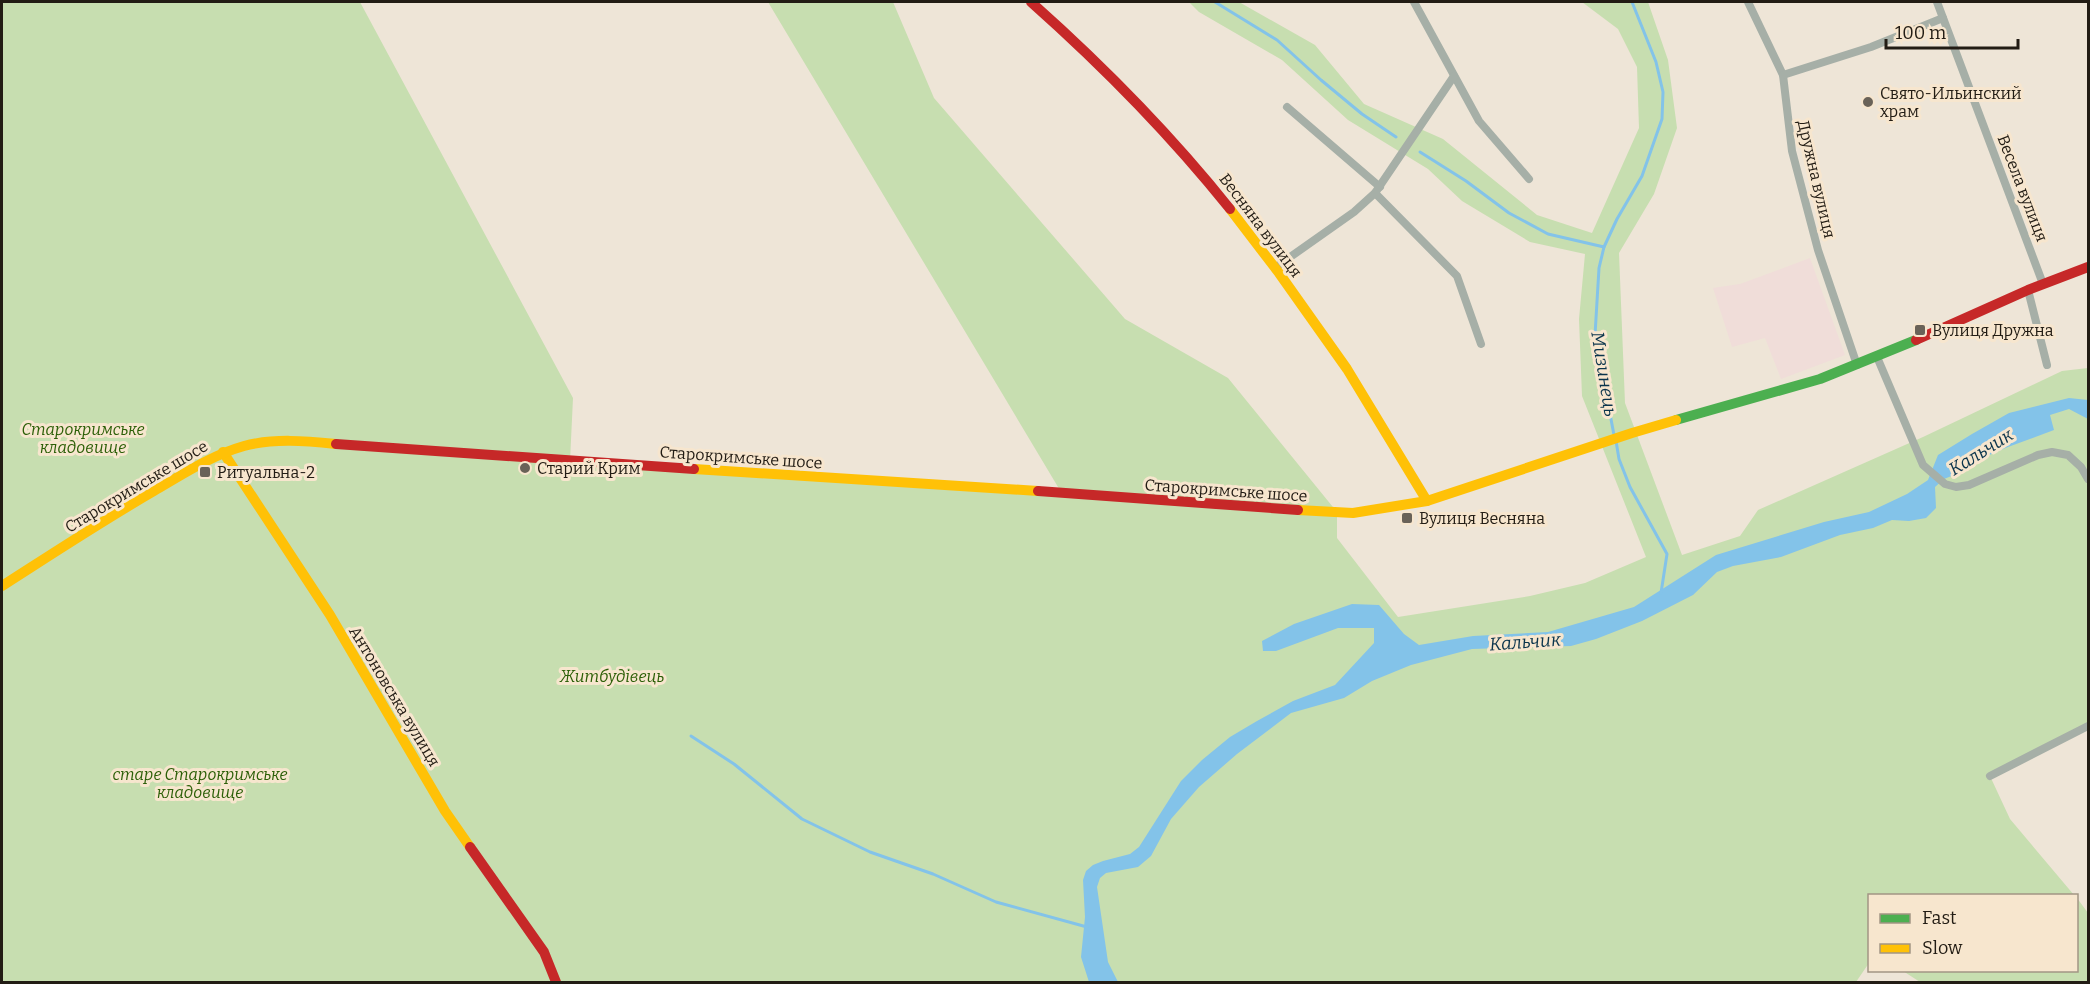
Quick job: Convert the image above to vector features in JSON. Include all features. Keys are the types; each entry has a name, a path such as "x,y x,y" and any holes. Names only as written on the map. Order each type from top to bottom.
{"street":[{"name":"Весняна вулиця","path":"1031,2 1070,35 1144,109 1212,185 1275,267 1359,386 1427,501"},
{"path":"1414,2 1479,122 1529,179"},
{"name":"Дружна вулиця","path":"1748,2 1783,75 1789,133 1800,180 1818,250 1857,365"},
{"name":"Весела вулиця","path":"1936,2 2043,284"},
{"path":"1783,75 1871,47 1943,18"},
{"path":"1275,267 1354,212 1378,190 1454,76"},
{"path":"1287,107 1378,190 1457,276 1481,344"},
{"name":"Старокримське шосе","path":"2,586 106,519 198,465 223,452 266,442 300,441 1062,493 1248,508 1337,512 1380,510 1427,501 1632,433 1795,387 1877,357 2028,290 2088,267"},
{"path":"2028,290 2047,365"},
{"path":"1877,357 1923,465 1945,484 1956,487 1969,485 2038,455 2052,452 2068,455 2081,467 2088,479"},
{"name":"Антоновська вулиця","path":"223,452 330,615 445,811 544,952 556,982"},
{"path":"1990,776 2088,726"}],"shaded area":[{"path":"1810,258 1845,355 1781,379 1765,338 1732,347 1713,288 1740,284"}],"green space":[{"path":"2,2 360,2 573,398 570,461 1061,492 768,2 893,2 934,98 1125,319 1228,378 1337,512 1337,538 1398,617 1530,596 1585,583 1646,557 1582,396 1579,319 1585,254 1530,242 1462,201 1428,169 1348,120 1282,60 1199,12 1189,2 1239,2 1315,45 1364,104 1443,139 1537,215 1592,233 1639,128 1637,67 1618,29 1582,2 1648,2 1668,60 1677,128 1654,194 1619,253 1625,403 1682,555 1740,536 1758,510 1923,437 2062,371 2088,368 2088,726 1990,776 2010,819 2073,894 1868,894 1868,964 1856,982 2,982"},
{"path":"2078,899 2088,913 2088,982 1920,982 1905,972 2078,972"}],"water":[{"name":"Кальчик","path":"2069,398 2088,400 2088,419 2069,409 2050,415 2054,430 1973,462 1959,473 1944,479 1935,487 1936,508 1926,518 1909,521 1892,520 1873,528 1840,535 1781,557 1733,566 1717,572 1693,595 1642,621 1596,639 1571,646 1472,649 1411,665 1372,681 1344,698 1291,713 1237,754 1199,787 1171,819 1151,856 1138,867 1106,873 1100,878 1097,887 1108,962 1118,982 1089,982 1081,957 1085,917 1083,880 1086,871 1103,861 1130,854 1139,847 1181,781 1230,737 1293,701 1335,685 1374,643 1374,628 1338,628 1276,651 1263,651 1262,641 1294,624 1352,604 1379,605 1404,634 1419,645 1473,636 1548,632 1634,607 1716,555 1824,522 1869,512 1907,494 1928,480 1938,455 1972,434 2009,413"}],"waterway":[{"path":"1215,2 1277,40 1362,114 1396,137"},
{"name":"Мизинець","path":"1614,435 1595,335 1599,268 1604,247 1617,219 1642,176 1662,119 1663,92 1656,62 1632,2"},
{"path":"1420,152 1466,181 1509,213 1548,234 1604,247"},
{"name":"Мизинець","path":"1616,441 1619,459 1630,487 1667,554 1661,593"},
{"path":"691,736 734,764 802,819 870,852 933,874 996,902 1087,927"}],"traffic: fast":[{"path":"1676,420 1820,379 1916,340"}],"traffic: slow":[{"path":"1230,209 1347,369 1427,501"},
{"path":"1298,510 1353,513 1427,501 1676,420"},
{"path":"2,586 135,502 221,454 255,443 302,441 336,444"},
{"path":"223,452 330,615 445,811 470,847"},
{"path":"694,469 1038,491"}],"traffic: jam":[{"path":"1031,2 1135,101 1230,209"},
{"path":"1916,340 2028,290 2088,267"},
{"path":"336,444 694,469"},
{"path":"1038,491 1298,510"},
{"path":"470,847 544,952 556,982"}],"place":[{"name":"Свято-Ильинский храм","path":"1868,102"},
{"name":"Вулиця Дружна","path":"1920,330"},
{"name":"Старий Крим","path":"525,468"},
{"name":"Ритуальна-2","path":"205,472"},
{"name":"Вулиця Весняна","path":"1407,518"}],"park label":[{"name":"Старокримське кладовище","path":"83,438"},
{"name":"Житбудівець","path":"612,676"},
{"name":"старе Старокримське кладовище","path":"200,783"}]}
